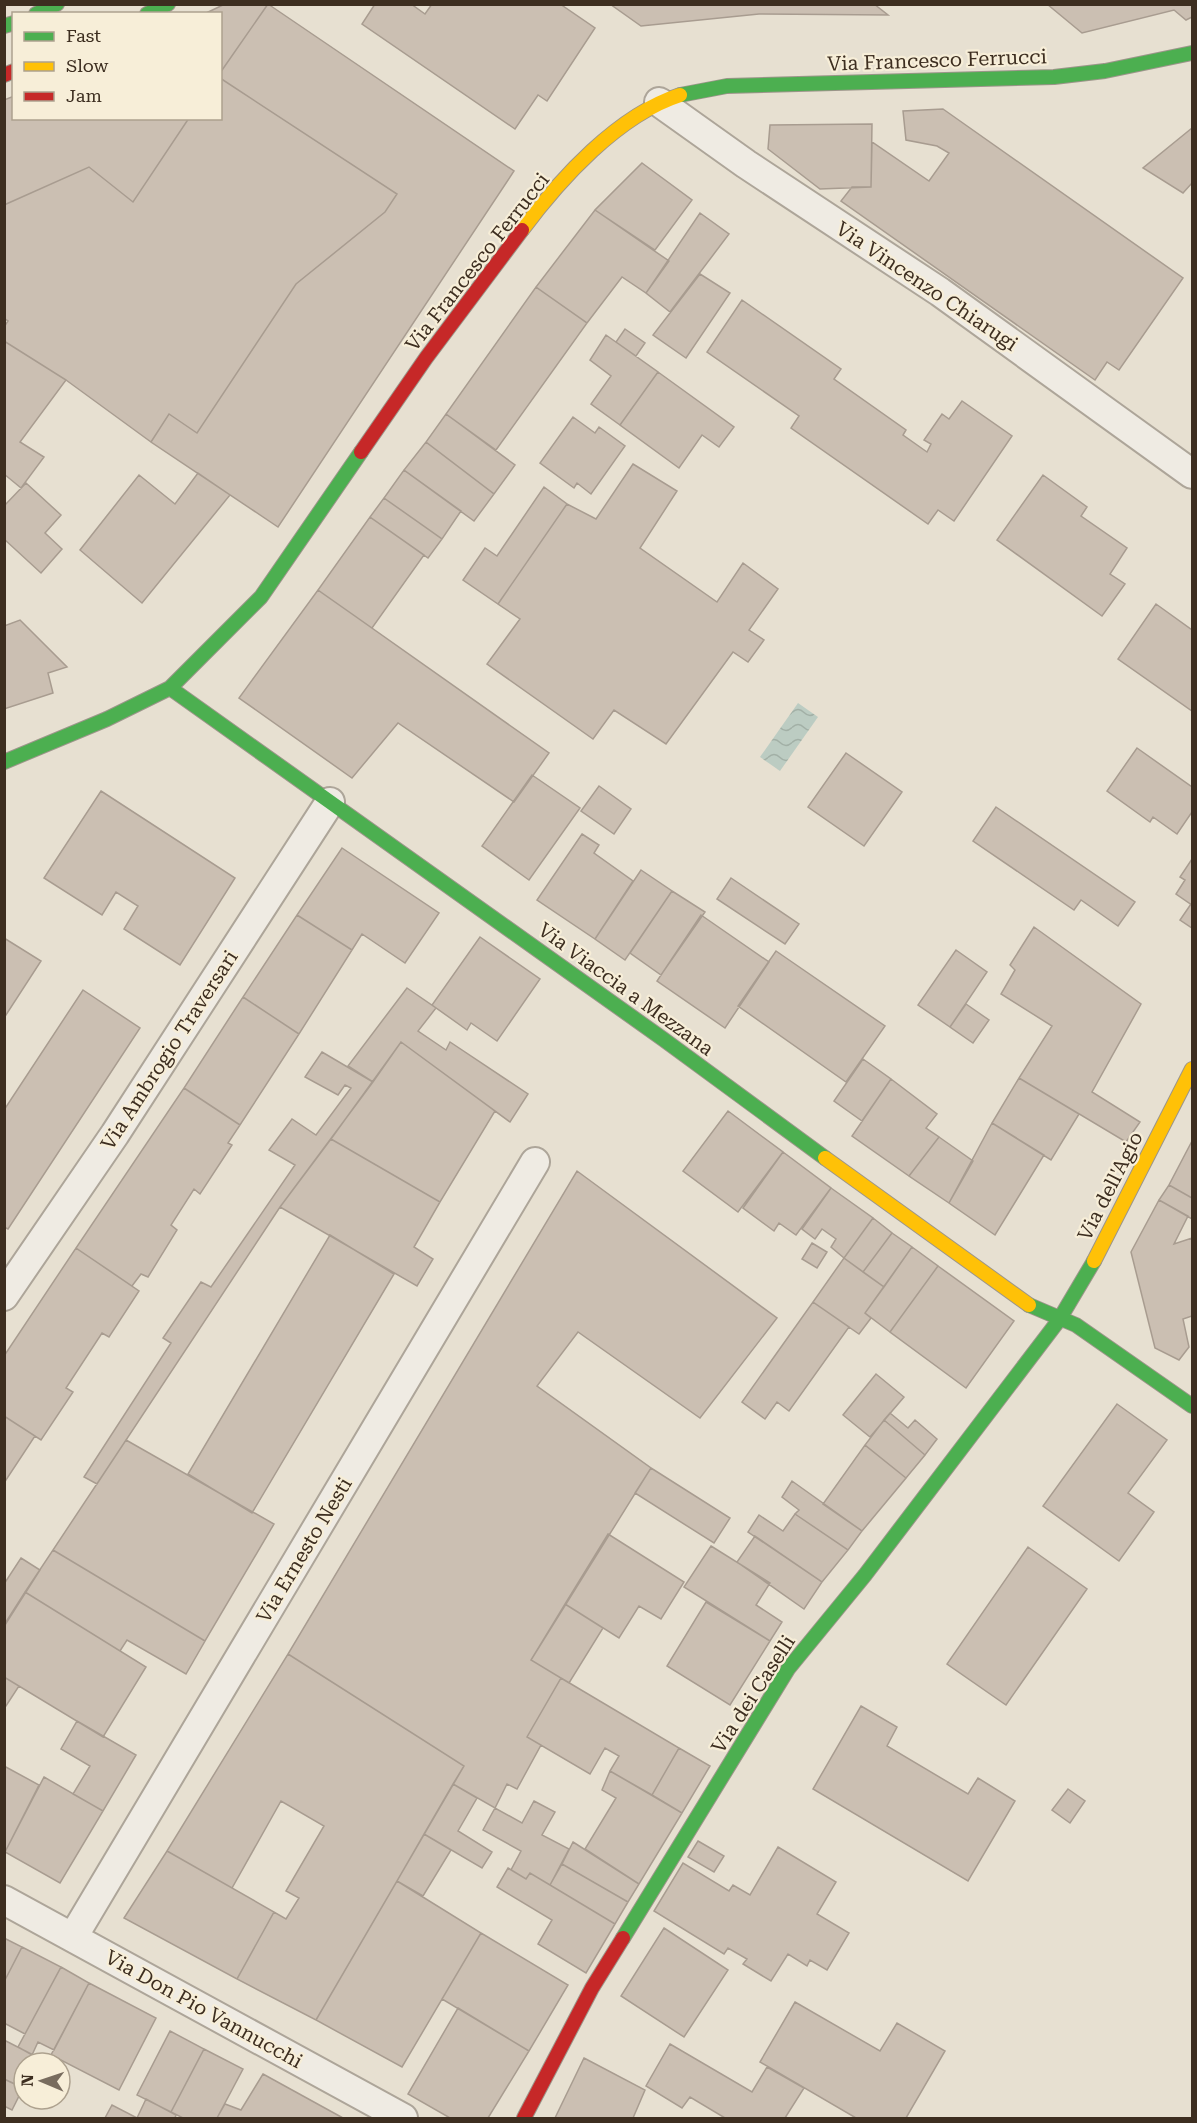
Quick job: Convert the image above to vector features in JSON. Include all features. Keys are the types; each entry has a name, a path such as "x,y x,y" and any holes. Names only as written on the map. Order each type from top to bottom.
{"street":[{"path":"40,12 57,4"},
{"path":"151,12 168,4"},
{"name":"Via Francesco Ferrucci","path":"4,762 107,719 170,687 261,597 426,358 531,218 602,141 637,114 659,102 690,92 727,86 1054,77 1105,71 1192,53"},
{"name":"Via Vincenzo Chiarugi","path":"659,102 746,164 940,292 1192,474"},
{"name":"Via Viaccia a Mezzana","path":"170,687 663,1039 1023,1303 1059,1320 1076,1325 1192,1406"},
{"name":"Via Ambrogio Traversari","path":"4,1296 115,1134 330,802"},
{"name":"Via dell'Agio","path":"1059,1320 1101,1249 1192,1069"},
{"name":"Via Ernesto Nesti","path":"72,1937 536,1162"},
{"name":"Via dei Caselli","path":"524,2118 592,1988 788,1670 865,1575 1059,1320"},
{"name":"Via Don Pio Vannucchi","path":"4,1900 403,2118"}],"water":[{"path":"798,703 818,717 780,771 760,757"}],"building":[{"path":"225,4 268,4 222,70 222,12 208,12"},
{"path":"268,4 514,171 278,527 151,442 169,414 197,433 296,284 385,212 397,194 222,79 222,70"},
{"path":"375,4 411,4 425,14 432,4 560,4 595,28 547,101 538,95 515,129 362,24"},
{"path":"610,4 874,4 888,15 759,14 641,26"},
{"path":"1047,4 1192,4 1192,17 1186,20 1174,10 1082,33"},
{"path":"222,79 397,194 385,212 296,284 197,433 169,414 151,442 66,380 4,341 4,327 8,321 4,318 4,205 89,167 133,202 188,120 222,120"},
{"path":"12,97 12,120 188,120 133,202 89,167 4,205 4,100"},
{"path":"943,109 1183,278 1119,370 1107,362 1095,380 841,201 852,187 871,187 872,142 929,181 949,153 937,146 906,140 903,111"},
{"path":"872,124 871,187 820,189 768,149 770,125"},
{"path":"1192,128 1192,183 1183,193 1143,168"},
{"path":"642,163 692,200 655,250 595,210"},
{"path":"595,210 669,261 646,293 622,277 587,323 536,287"},
{"path":"700,213 729,234 670,312 646,293"},
{"path":"700,274 730,293 686,358 653,335"},
{"path":"536,287 587,323 496,450 446,414"},
{"path":"742,300 841,369 834,379 906,430 903,435 927,452 931,444 924,440 942,414 949,419 962,401 1012,436 954,521 938,510 928,524 791,428 799,416 707,352"},
{"path":"625,329 645,343 636,356 616,342"},
{"path":"606,335 658,372 620,425 591,404 611,376 590,360"},
{"path":"4,341 66,380 20,442 44,457 21,488 4,474"},
{"path":"658,372 734,427 719,447 702,435 679,468 620,425"},
{"path":"446,414 515,465 494,494 426,442"},
{"path":"573,417 595,433 599,427 625,446 591,494 577,483 574,488 540,463"},
{"path":"426,442 494,494 474,521 404,470"},
{"path":"633,464 677,491 640,548 717,602 743,563 778,589 749,630 764,640 748,662 733,652 666,744 614,710 593,739 487,664 520,619 498,604 567,504 596,519"},
{"path":"404,470 461,511 442,539 384,498"},
{"path":"198,473 230,495 142,603 80,550 139,475 175,504"},
{"path":"1043,475 1087,507 1081,516 1127,548 1110,574 1125,584 1102,616 997,540"},
{"path":"26,483 61,515 45,533 62,549 41,573 4,539 4,506"},
{"path":"544,487 567,504 498,604 463,580 485,548 497,556"},
{"path":"384,498 442,539 428,558 370,517"},
{"path":"370,517 424,555 372,628 318,590"},
{"path":"318,590 549,753 514,802 398,723 352,778 239,698"},
{"path":"1156,604 1192,630 1192,711 1118,659"},
{"path":"20,620 67,667 48,673 53,693 4,709 4,626"},
{"path":"1137,748 1192,787 1192,812 1177,834 1153,817 1150,822 1107,791"},
{"path":"846,753 902,792 864,846 808,807"},
{"path":"532,775 580,808 529,880 482,846"},
{"path":"599,786 631,809 614,834 581,811"},
{"path":"101,791 235,878 180,965 124,929 138,906 116,892 102,915 44,878"},
{"path":"996,807 1135,902 1118,926 1081,900 1074,910 973,841"},
{"path":"582,834 599,845 594,853 633,881 595,939 537,900"},
{"path":"342,848 439,913 405,963 362,934 352,950 297,915"},
{"path":"1192,859 1192,905 1176,894 1185,880 1180,877"},
{"path":"641,870 672,891 625,960 595,939"},
{"path":"731,878 799,924 785,944 717,899"},
{"path":"672,891 705,912 661,975 630,953"},
{"path":"1192,905 1192,928 1180,920"},
{"path":"297,915 352,950 299,1034 243,997"},
{"path":"701,915 769,962 725,1028 657,981"},
{"path":"1034,927 1141,1004 1092,1092 1140,1122 1126,1142 1019,1078 1052,1026 1001,994 1015,970 1010,965"},
{"path":"480,937 540,979 497,1041 471,1023 467,1030 432,1005"},
{"path":"4,938 41,961 4,1018"},
{"path":"956,950 987,972 950,1027 918,1005"},
{"path":"776,951 885,1026 846,1082 738,1006"},
{"path":"407,988 436,1008 418,1031 446,1050 450,1042 528,1094 510,1122 401,1042 373,1082 348,1066"},
{"path":"83,990 140,1028 8,1229 4,1227 4,1110"},
{"path":"243,997 299,1034 240,1125 184,1088"},
{"path":"966,1004 989,1020 973,1043 950,1027"},
{"path":"401,1042 495,1111 440,1202 331,1139"},
{"path":"322,1052 373,1082 280,1207 97,1484 84,1477 171,1343 163,1338 201,1282 211,1287 295,1165 269,1150 292,1119 316,1135 351,1088 345,1085 338,1095 305,1077"},
{"path":"863,1059 891,1079 862,1121 834,1101"},
{"path":"1019,1078 1079,1114 1051,1160 992,1123"},
{"path":"891,1079 937,1114 926,1128 939,1137 909,1176 852,1136"},
{"path":"184,1088 240,1125 228,1143 232,1145 200,1194 194,1189 171,1225 177,1230 148,1277 141,1274 132,1286 76,1248"},
{"path":"728,1111 783,1152 738,1212 683,1171"},
{"path":"992,1123 1044,1155 995,1235 949,1203"},
{"path":"939,1137 973,1161 949,1203 909,1176"},
{"path":"331,1139 440,1202 414,1247 433,1259 417,1286 280,1207"},
{"path":"1192,1141 1192,1198 1169,1185"},
{"path":"783,1152 831,1188 796,1235 779,1223 774,1231 743,1208"},
{"path":"577,1171 777,1318 700,1418 578,1332 537,1386 651,1468 531,1660 561,1678 527,1737 541,1745 517,1789 507,1784 495,1808 453,1784 464,1766 288,1654"},
{"path":"1169,1185 1192,1198 1192,1219 1159,1200"},
{"path":"831,1188 873,1218 844,1258 831,1247 836,1239 822,1229 815,1239 802,1229"},
{"path":"1159,1200 1188,1216 1174,1244 1192,1238 1192,1316 1183,1319 1189,1347 1179,1360 1155,1348 1131,1252"},
{"path":"873,1218 892,1233 863,1272 844,1258"},
{"path":"892,1233 912,1247 884,1287 863,1272"},
{"path":"330,1235 394,1274 252,1513 188,1474"},
{"path":"812,1243 827,1252 817,1268 802,1259"},
{"path":"912,1247 938,1266 890,1332 865,1313"},
{"path":"76,1248 139,1291 109,1337 102,1333 66,1388 73,1392 41,1440 4,1416 4,1356"},
{"path":"844,1258 884,1287 865,1313 871,1318 859,1334 813,1302"},
{"path":"938,1266 1014,1321 966,1388 890,1332"},
{"path":"813,1302 849,1327 789,1411 777,1402 765,1419 742,1402"},
{"path":"876,1374 904,1397 870,1437 843,1415"},
{"path":"1117,1404 1167,1440 1128,1493 1154,1512 1119,1561 1043,1506"},
{"path":"890,1413 908,1428 915,1420 937,1439 925,1455 884,1420"},
{"path":"4,1416 35,1436 4,1483"},
{"path":"884,1420 925,1455 906,1478 865,1445"},
{"path":"126,1440 274,1524 205,1641 53,1550"},
{"path":"865,1445 906,1478 862,1531 823,1504"},
{"path":"651,1468 730,1518 714,1543 635,1493"},
{"path":"792,1481 862,1531 848,1550 795,1514 799,1510 782,1497"},
{"path":"795,1514 848,1550 822,1582 748,1532 759,1515 783,1531"},
{"path":"608,1534 684,1582 661,1619 639,1606 619,1638 565,1604"},
{"path":"755,1536 822,1582 804,1609 737,1562"},
{"path":"711,1546 770,1583 756,1605 782,1622 770,1641 684,1587"},
{"path":"1028,1547 1087,1589 1006,1705 947,1664"},
{"path":"53,1550 205,1641 186,1674 127,1640 120,1651 25,1592"},
{"path":"21,1558 40,1570 5,1625 4,1584"},
{"path":"25,1592 146,1667 103,1737 4,1677 4,1625"},
{"path":"706,1602 770,1641 730,1705 667,1666"},
{"path":"565,1604 603,1628 569,1683 531,1660"},
{"path":"288,1654 464,1766 316,2020 237,1979 274,1912 286,1919 299,1898 286,1891 324,1826 281,1801 232,1888 167,1851"},
{"path":"4,1677 19,1686 4,1709"},
{"path":"561,1678 679,1748 652,1795 610,1771 619,1756 605,1748 590,1774 527,1737"},
{"path":"861,1706 897,1727 887,1746 968,1794 978,1778 1015,1801 968,1881 813,1789"},
{"path":"77,1721 136,1755 103,1811 73,1794 90,1766 61,1749"},
{"path":"679,1748 710,1766 682,1813 652,1795"},
{"path":"4,1766 39,1785 5,1852 4,1852"},
{"path":"610,1771 682,1813 639,1884 585,1849 616,1798 602,1790"},
{"path":"44,1777 103,1811 60,1883 5,1852"},
{"path":"453,1784 477,1798 458,1831 492,1852 482,1868 424,1834"},
{"path":"1068,1789 1085,1801 1070,1823 1052,1810"},
{"path":"534,1801 555,1812 542,1835 569,1849 550,1885 530,1873 526,1879 511,1870 521,1851 483,1830 495,1808 522,1823"},
{"path":"424,1834 451,1850 423,1896 397,1881"},
{"path":"698,1841 724,1856 714,1872 688,1857"},
{"path":"573,1842 639,1884 628,1902 562,1864"},
{"path":"778,1847 836,1882 817,1914 849,1933 827,1970 810,1960 807,1966 788,1954 771,1981 743,1964 747,1959 728,1948 724,1954 654,1911 683,1863 729,1891 733,1885 750,1895"},
{"path":"167,1851 274,1912 237,1979 124,1918"},
{"path":"562,1864 628,1902 615,1924 550,1885"},
{"path":"508,1868 526,1879 530,1873 615,1924 586,1973 538,1944 552,1920 497,1887"},
{"path":"397,1881 481,1933 402,2067 316,2020"},
{"path":"664,1928 728,1970 684,2037 621,1996"},
{"path":"481,1933 568,1985 529,2051 442,1999"},
{"path":"4,1938 22,1947 4,1982"},
{"path":"22,1947 61,1967 25,2034 4,2023 4,1982"},
{"path":"61,1967 89,1983 54,2050 38,2042 34,2051 25,2051 18,2047"},
{"path":"89,1983 156,2018 119,2090 72,2066 72,2051 53,2051"},
{"path":"795,2002 880,2051 897,2023 945,2051 906,2118 856,2118 760,2062"},
{"path":"458,2008 529,2051 488,2118 450,2118 408,2094"},
{"path":"170,2031 204,2049 171,2112 137,2095"},
{"path":"4,2040 25,2051 12,2051 12,2083 4,2079"},
{"path":"670,2044 752,2092 767,2067 804,2088 785,2118 725,2118 690,2097 682,2108 646,2086"},
{"path":"204,2049 243,2069 217,2118 183,2118 171,2112"},
{"path":"584,2058 645,2090 633,2118 555,2118"},
{"path":"263,2074 343,2118 217,2118 225,2104 241,2110"},
{"path":"4,2079 12,2083 12,2110 4,2106"},
{"path":"146,2099 176,2115 175,2118 137,2118"},
{"path":"112,2105 137,2118 105,2118"}],"traffic: fast":[{"path":"40,12 57,4"},
{"path":"151,12 168,4"},
{"path":"4,26 12,24"},
{"path":"680,95 727,86 1054,77 1105,71 1192,53"},
{"path":"4,762 107,719 170,688 261,597 361,452"},
{"path":"170,688 663,1039 825,1158"},
{"path":"623,1938 788,1669 865,1575 1059,1320 1094,1261"},
{"path":"1029,1305 1076,1325 1192,1406"}],"traffic: slow":[{"path":"522,230 572,170 613,133 634,117 657,104 680,95"},
{"path":"1094,1261 1192,1069"},
{"path":"825,1158 1029,1305"}],"traffic: jam":[{"path":"4,75 12,72"},
{"path":"361,452 426,358 522,230"},
{"path":"524,2118 592,1988 623,1938"}]}
